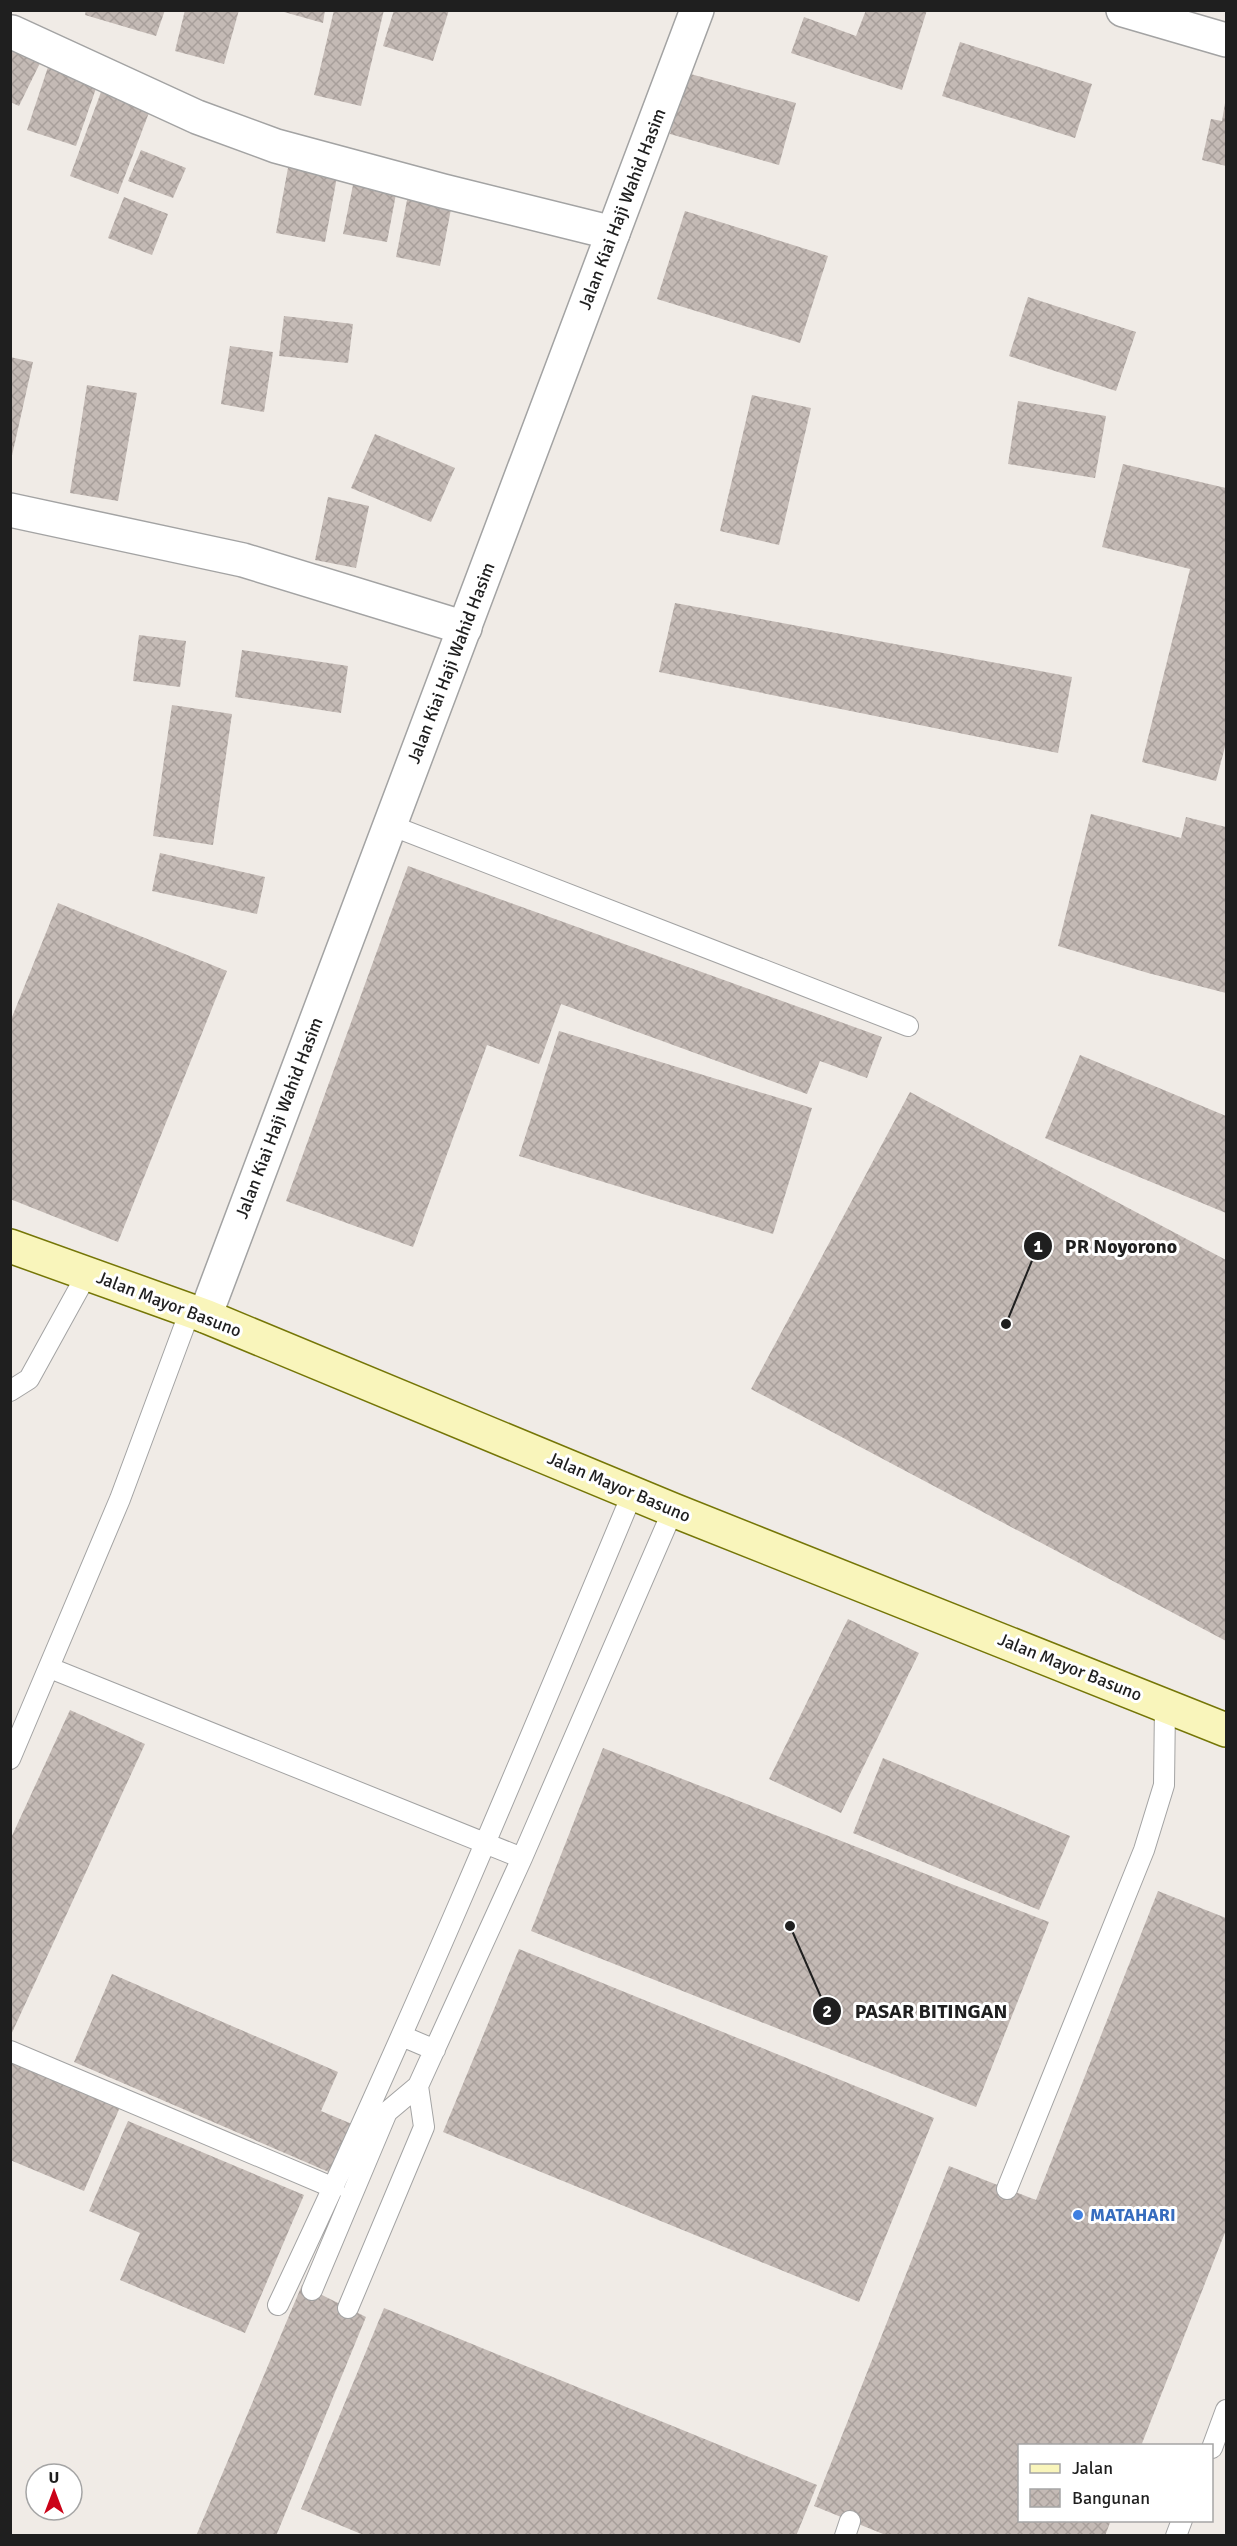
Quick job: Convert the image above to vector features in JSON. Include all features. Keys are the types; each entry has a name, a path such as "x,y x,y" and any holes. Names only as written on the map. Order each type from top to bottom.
{"main road":[{"name":"Jalan Mayor Basuno","path":"10,1246 197,1314 673,1510 1227,1730"}],"street":[{"name":"Jalan Kiai Haji Wahid Hasim","path":"197,1314 390,825 697,10"},
{"path":"1124,10 1227,40"},
{"path":"12,32 197,117 276,146 443,191 613,233"},
{"path":"10,510 243,560 465,628"}],"lane":[{"path":"390,825 908,1026"},
{"path":"10,1391 29,1378 87,1274"},
{"path":"10,1760 197,1314"},
{"path":"278,2305 402,2036 487,1843 633,1492"},
{"path":"312,2290 387,2112 418,2086 435,2050 522,1858 673,1510"},
{"path":"50,1668 522,1858"},
{"path":"1007,2190 1144,1850 1164,1785 1165,1705"},
{"path":"402,2036 435,2050"},
{"path":"10,2052 333,2188"},
{"path":"348,2308 424,2127 418,2086"},
{"path":"1213,2445 1227,2410"}],"building":[{"path":"86,10 165,10 156,36 85,15"},
{"path":"185,10 239,10 224,64 175,51"},
{"path":"277,10 325,10 323,23"},
{"path":"334,10 384,10 361,106 314,95"},
{"path":"394,10 449,10 433,61 383,46"},
{"path":"866,10 927,10 902,90 791,53 804,17 856,36"},
{"path":"960,42 1092,84 1075,138 942,96"},
{"path":"10,47 41,61 19,106 10,102"},
{"path":"50,61 100,77 76,146 27,130"},
{"path":"687,73 796,103 779,165 670,134"},
{"path":"101,92 150,110 118,194 70,176"},
{"path":"1225,103 1226,166 1202,160 1211,119 1222,121"},
{"path":"141,150 186,168 173,198 128,181"},
{"path":"290,157 339,166 325,242 276,233"},
{"path":"353,185 396,194 387,242 343,234"},
{"path":"408,195 452,204 440,266 396,257"},
{"path":"124,197 168,214 152,255 108,238"},
{"path":"685,211 828,256 800,343 657,299"},
{"path":"1028,297 1136,332 1116,391 1009,356"},
{"path":"284,316 353,324 348,363 279,356"},
{"path":"230,346 273,352 264,412 221,404"},
{"path":"10,357 33,362 11,460 10,460"},
{"path":"87,385 137,393 118,501 70,493"},
{"path":"752,395 811,408 779,545 720,531"},
{"path":"1018,401 1106,416 1095,478 1008,464"},
{"path":"375,434 455,468 431,522 351,488"},
{"path":"1123,464 1226,488 1226,743 1216,781 1142,762 1190,569 1102,547"},
{"path":"328,497 369,506 356,568 315,560"},
{"path":"675,603 1072,677 1058,753 659,672"},
{"path":"139,635 186,641 180,687 133,681"},
{"path":"242,650 348,666 341,713 235,697"},
{"path":"172,705 232,714 213,845 153,836"},
{"path":"1091,814 1181,838 1186,817 1226,827 1226,993 1058,946"},
{"path":"160,853 265,877 257,914 152,891"},
{"path":"408,866 882,1037 867,1078 820,1061 807,1094 561,1004 539,1064 487,1045 413,1247 286,1201"},
{"path":"58,903 227,971 118,1242 10,1199 10,1022"},
{"path":"559,1031 812,1108 773,1234 519,1156"},
{"path":"1080,1055 1226,1116 1226,1213 1045,1138"},
{"path":"910,1092 1226,1260 1226,1641 751,1389"},
{"path":"848,1619 919,1653 841,1813 769,1779"},
{"path":"70,1710 145,1744 10,2037 10,1840"},
{"path":"603,1748 1049,1922 976,2107 531,1931"},
{"path":"883,1758 1070,1836 1039,1910 853,1833"},
{"name":"MATAHARI","path":"1158,1891 1226,1918 1226,2230 1142,2444 1018,2444 1018,2522 1110,2522 1105,2536 888,2536 814,2506 949,2166 1036,2200"},
{"path":"519,1949 934,2118 859,2302 443,2132"},
{"path":"112,1974 338,2072 321,2111 352,2124 331,2173 74,2062"},
{"path":"10,2061 120,2107 84,2191 10,2160"},
{"path":"128,2121 304,2195 245,2333 120,2280 140,2233 89,2211"},
{"path":"302,2285 366,2317 276,2536 196,2536"},
{"path":"384,2308 817,2485 796,2536 366,2536 301,2509"}],"place":[{"name":"PR Noyorono","path":"1006,1324"},
{"name":"PASAR BITINGAN","path":"790,1926"},
{"name":"MATAHARI","path":"1078,2215"}]}
